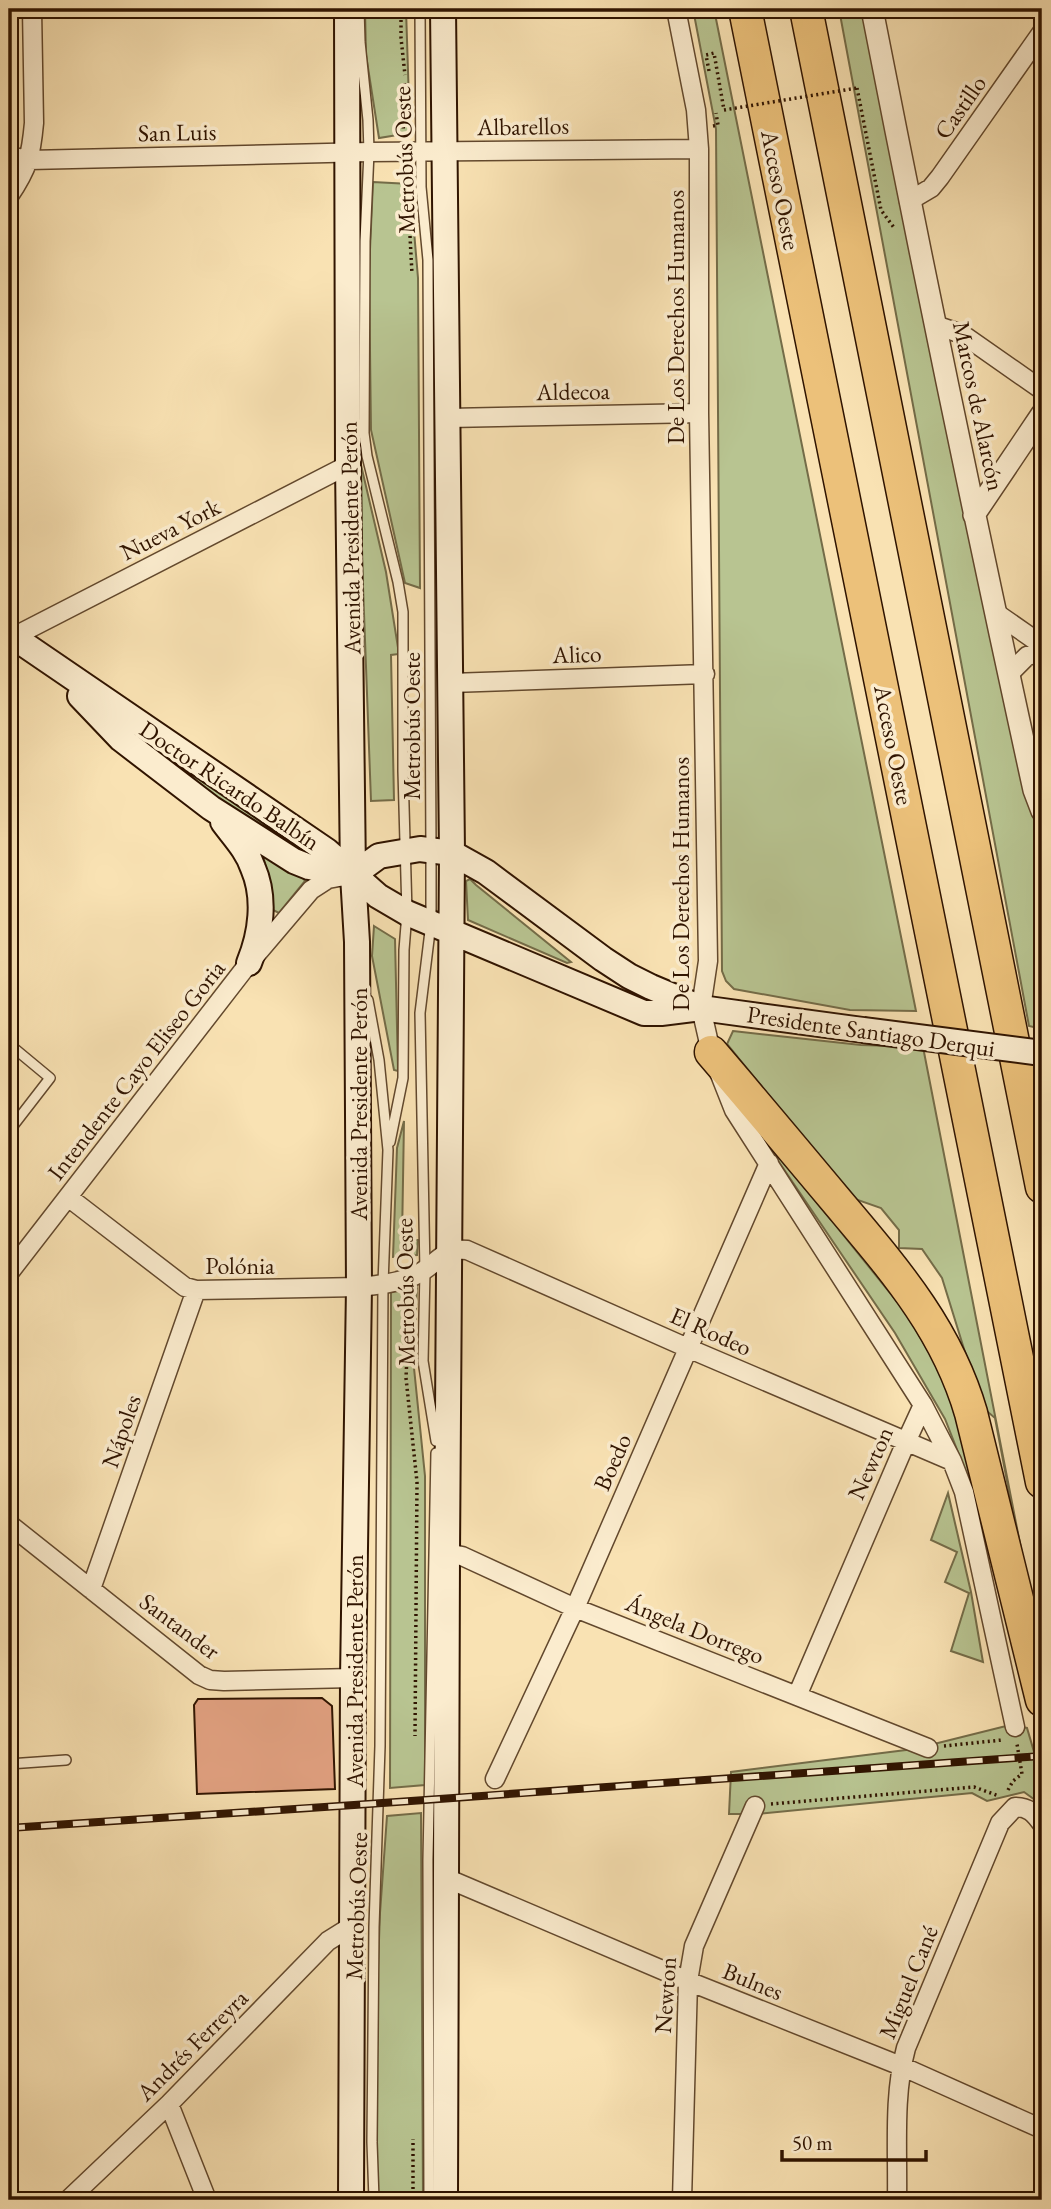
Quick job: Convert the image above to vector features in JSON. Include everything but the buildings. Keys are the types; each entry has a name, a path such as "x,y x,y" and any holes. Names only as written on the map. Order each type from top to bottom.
{"highway":[{"name":"Acceso Oeste","path":"745,9 1042,1482"},
{"path":"806,9 1042,1187"},
{"path":"712,1052 898,1275 946,1347 958,1372 971,1413 1042,1700"}],"main road":[{"name":"Avenida Presidente Perón","path":"347,9 358,152 348,465 353,875 371,1285 353,1678 351,2200"},
{"path":"443,9 433,151 449,418 451,683 430,851 441,928 449,1250 445,2200"},
{"name":"Doctor Ricardo Balbín","path":"11,636 327,852 378,896 441,928"},
{"path":"48,661 121,739 211,808 294,861 309,867 353,875 379,856 430,851"},
{"path":"211,808 242,847 254,869 261,921 258,942 249,964"},
{"name":"Presidente Santiago Derqui","path":"430,851 486,872 629,976 701,1008"},
{"name":"Presidente Santiago Derqui","path":"441,928 644,1013 701,1008 1042,1053"}],"street":[{"path":"9,196 29,160 34,123 32,9"},
{"name":"De Los Derechos Humanos","path":"677,9 696,110 699,149 699,413 708,961 701,1008 712,1052 734,1110 923,1405 952,1461 967,1505 1016,1733"},
{"name":"Marcos de Alarcón","path":"873,9 909,201 974,515 1034,790 1042,811"},
{"name":"Castillo","path":"909,201 931,188 940,177 1042,32"},
{"name":"Albarellos","path":"358,152 699,149"},
{"name":"San Luis","path":"9,156 29,160 358,152"},
{"path":"935,324 962,334 1042,390"},
{"name":"Aldecoa","path":"449,418 699,413"},
{"path":"974,515 1042,414"},
{"name":"Nueva York","path":"11,636 348,465"},
{"path":"996,613 1042,645"},
{"path":"1009,674 1027,656 1042,652"},
{"name":"Alico","path":"451,683 705,674"},
{"name":"Intendente Cayo Eliseo Goria","path":"9,1273 249,964 311,890 328,879 353,875"},
{"name":"Boedo","path":"495,1779 575,1608 769,1163"},
{"name":"Polónia","path":"68,1197 186,1287 196,1290 371,1285 425,1271"},
{"path":"425,1271 449,1250"},
{"name":"El Rodeo","path":"449,1250 467,1250 952,1461"},
{"name":"Nápoles","path":"91,1589 196,1290"},
{"name":"Newton","path":"797,1696 923,1405"},
{"name":"Santander","path":"9,1524 199,1675 210,1680 353,1678"},
{"name":"Ángela Dorrego","path":"446,1553 462,1556 575,1608 928,1748"},
{"name":"Newton","path":"682,2200 688,1981 694,1946 755,1806"},
{"name":"Miguel Cané","path":"897,2200 899,2091 906,2048 1000,1823 1015,1807 1025,1807 1042,1824"},
{"name":"Bulnes","path":"446,1878 688,1981 901,2066 1042,2129"},
{"name":"Andrés Ferreyra","path":"68,2200 169,2104 328,1941 352,1926"},
{"path":"169,2104 207,2200"}],"lane":[{"name":"Metrobús Oeste","path":"359,9 368,120 358,152 365,241 364,433 403,612 403,771 430,851"},
{"name":"Metrobús Oeste","path":"374,2200 373,1954 380,1746 371,1285 388,1150 402,1078 407,913 430,851 428,260 421,187 433,151 420,9"},
{"name":"Metrobús Oeste","path":"436,1441 423,1361 425,1271 421,1013 441,928"},
{"name":"Metrobús Oeste","path":"357,942 379,1060 388,1150"},
{"path":"9,1044 50,1078 9,1131"},
{"name":"Metrobús Oeste","path":"429,2200 428,1860 436,1441 442,1305 449,1250"},
{"path":"9,1764 66,1760"}],"path":[{"path":"710,78 706,55 714,53 724,110 857,88 881,210 902,238 918,242"},
{"path":"696,110 708,108 711,127 718,125 714,102"},
{"path":"755,1806 974,1787 997,1797 1005,1794 1022,1773 1016,1733 928,1748"}],"green space":[{"path":"365,9 406,9 410,133 379,138 366,55"},
{"path":"693,9 714,9 916,1011 850,1010 734,989 726,981 722,971 716,129"},
{"path":"839,9 862,9 1025,786 1042,830 1042,1029 1029,1026"},
{"path":"373,182 410,184 418,278 420,588 405,583 371,430 369,272"},
{"path":"358,452 386,572 399,654 391,655 394,800 371,801"},
{"path":"94,698 324,857 301,854 127,737"},
{"path":"254,844 299,873 305,881 279,913 271,909"},
{"path":"470,879 571,962 567,963 468,920 466,881"},
{"path":"374,926 395,939 398,1071 394,1070 372,956"},
{"path":"733,1031 861,1045 923,1047 1042,1656 1042,1665 995,1418 982,1407 942,1278 922,1249 899,1248 899,1230 881,1208 852,1198 727,1044"},
{"path":"404,1121 402,1240 418,1240 417,1255 393,1257 397,1148"},
{"path":"766,1139 907,1314 942,1375 963,1436 976,1498 945,1419 895,1333 766,1143"},
{"path":"417,1286 414,1368 425,1476 425,1785 390,1788 391,1288"},
{"path":"948,1493 971,1592 983,1662 951,1651 969,1593 945,1582 957,1552 931,1540"},
{"path":"1010,1725 1027,1728 1042,1779 1042,1805 1024,1792 987,1801 972,1793 758,1814 729,1814 731,1772 914,1749"},
{"path":"421,1813 423,2200 375,2200 371,2156 380,1913 387,1816"}],"railway":[{"path":"9,1828 1042,1756"}]}
